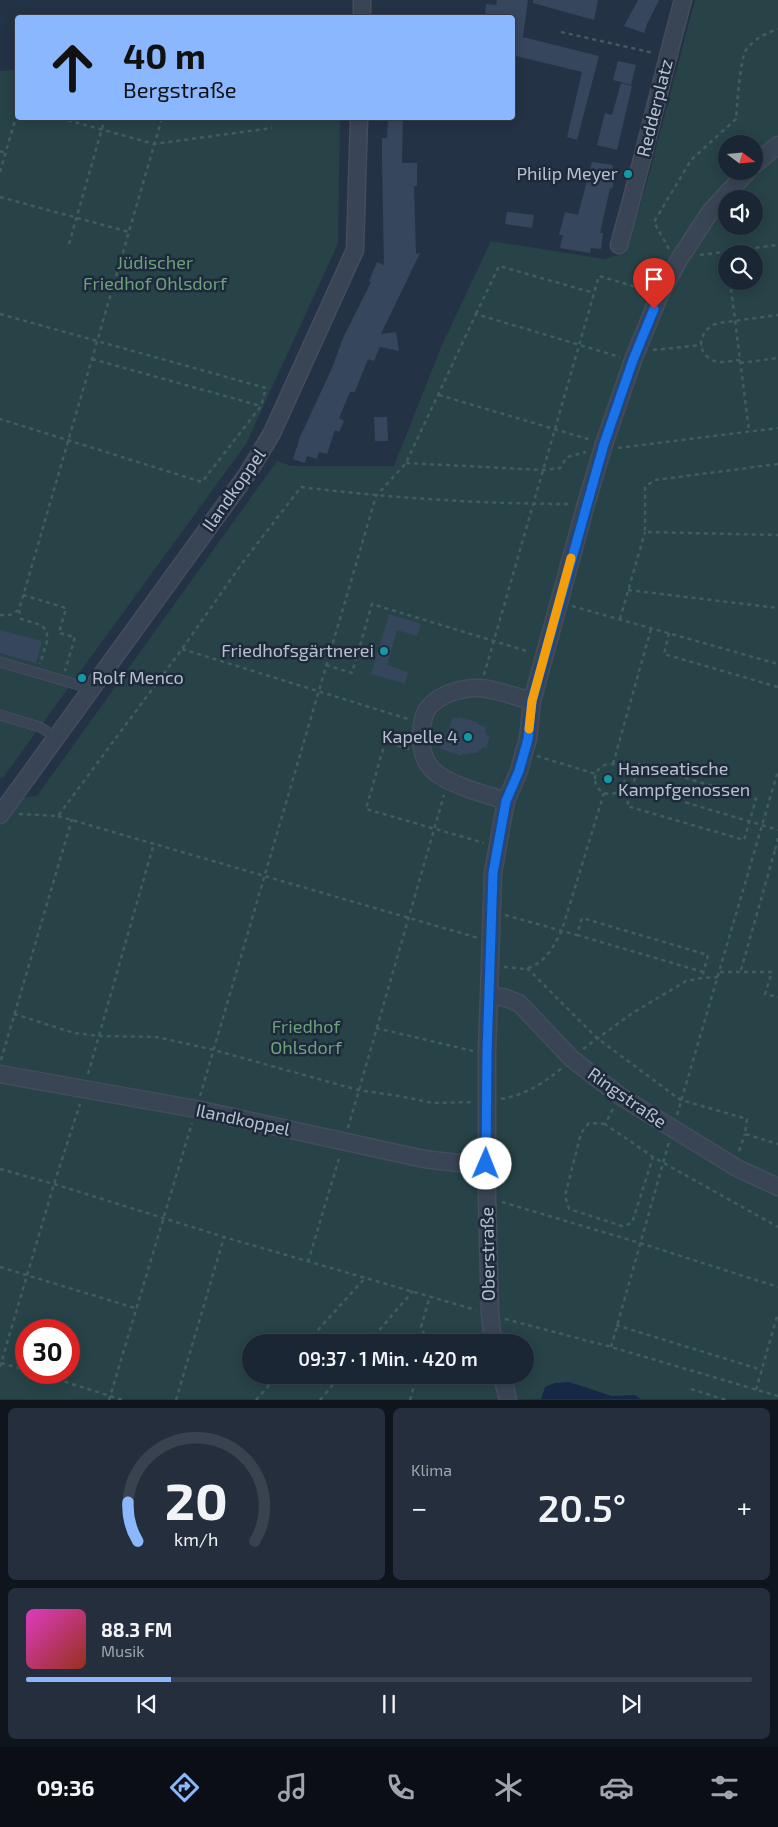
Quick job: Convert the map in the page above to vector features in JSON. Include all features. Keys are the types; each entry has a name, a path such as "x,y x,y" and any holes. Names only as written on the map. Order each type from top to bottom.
{"street":[{"path":"362,0 362,15"},
{"name":"Redderplatz","path":"619,245 638,180 683,0"},
{"name":"Ilandkoppel","path":"1,814 263,450 284,408 355,250 359,120"},
{"path":"763,158 778,145"},
{"path":"532,701 481,688 464,689 443,696 428,708 422,723 421,744 426,760 436,772 460,786 506,801 519,771 528,739 532,701 586,504 603,447 635,356 675,255 710,212 740,180"},
{"name":"Oberstraße","path":"492,1334 486,1164 487,1053 493,873 506,801"},
{"name":"Ringstraße","path":"490,996 503,997 519,1004 572,1059 620,1096 736,1168 778,1187"},
{"name":"Ilandkoppel","path":"0,1074 196,1109 424,1159 486,1164"},
{"path":"504,1384 508,1400"}],"lane":[{"path":"0,662 92,689"},
{"path":"0,715 40,727 57,738"}],"path":[{"path":"718,253 675,255 654,222 691,160 736,119 738,94 746,51 762,35 778,29"},
{"path":"561,32 668,56"},
{"path":"0,172 15,120"},
{"path":"68,120 154,144 272,128"},
{"path":"69,244 104,120"},
{"path":"37,672 47,641 47,631 41,625 21,618 19,610 161,120"},
{"path":"0,151 5,153"},
{"path":"0,197 129,232"},
{"path":"763,247 778,245"},
{"path":"110,1398 376,496 406,463 499,266 594,292"},
{"path":"481,688 599,276 660,294"},
{"path":"731,290 750,432"},
{"path":"0,314 266,388 261,406 202,482 0,419"},
{"path":"476,314 579,345 635,356 702,345"},
{"path":"778,315 734,320 710,326 704,332 702,345 705,353 713,360 724,362 778,358"},
{"path":"92,359 261,406"},
{"path":"439,395 555,430 603,447"},
{"path":"406,463 543,470 560,468 567,457 603,447 778,428"},
{"path":"620,619 645,532 645,487 655,480 778,464"},
{"path":"58,816 182,649 243,562 301,488 376,496 533,504 586,504"},
{"path":"645,532 778,535"},
{"path":"628,590 778,608"},
{"path":"23,595 66,608 59,633 75,637 63,680"},
{"path":"558,602 778,664"},
{"path":"326,665 352,673 372,604 544,657"},
{"path":"0,615 10,615 19,610"},
{"path":"613,764 651,628"},
{"path":"669,633 664,654 778,686"},
{"path":"182,649 422,723"},
{"path":"424,753 385,742 366,809 498,846"},
{"path":"524,752 596,774"},
{"path":"613,764 621,770 625,779 624,784 618,792 604,793 595,783 596,774 600,767 613,764"},
{"path":"639,764 756,799 744,840 627,806 633,786 639,764"},
{"path":"611,1347 663,1162 778,771"},
{"path":"308,1262 449,779"},
{"path":"624,784 778,830"},
{"path":"490,966 527,968 542,961 553,948 562,930 604,793"},
{"path":"1,814 58,816 72,819 408,919 491,941"},
{"path":"0,1064 72,819"},
{"path":"741,970 776,851 778,838"},
{"path":"0,1367 84,1089 154,842"},
{"path":"492,911 703,972"},
{"path":"577,935 582,918 708,955 702,978"},
{"path":"527,968 597,1038 681,1100 747,1119 745,1134 778,1144"},
{"path":"720,972 741,970 778,972"},
{"path":"772,972 766,994 778,997"},
{"path":"14,1014 74,1033 98,1036 157,1037 214,1050 358,1090 433,1103 487,1101 512,1097 545,1082 597,1038 631,1014 686,981 718,977"},
{"path":"376,1028 448,1046 487,1053"},
{"path":"605,1124 620,1096"},
{"path":"653,1157 632,1223 622,1226 569,1209 565,1196 581,1133 589,1123 605,1124 653,1157 778,1227"},
{"path":"0,1169 308,1262 611,1347 777,1396"},
{"path":"487,1198 640,1243 778,1287"},
{"path":"176,1400 224,1237"},
{"path":"0,1267 135,1308"},
{"path":"314,1334 364,1278"},
{"path":"376,1334 413,1291"},
{"path":"424,1334 421,1327 430,1296"},
{"path":"756,1390 778,1313"},
{"path":"616,1325 762,1370"},
{"path":"1,1363 15,1367"},
{"path":"69,1384 110,1398 123,1400"},
{"path":"256,1400 270,1384"},
{"path":"320,1400 333,1384"},
{"path":"410,1400 414,1384"},
{"path":"690,1389 726,1400"},
{"path":"709,1400 711,1395"}],"green space":[{"name":"Friedhof Ohlsdorf","path":"695,0 778,0 778,1399 0,1399 0,797 3,800 37,796 277,461 291,466 394,466 442,345 491,241 605,259 625,253 646,186"},
{"name":"Jüdischer Friedhof Ohlsdorf","path":"15,70 15,120 340,120 338,241 336,248 246,444 2,779 0,777 0,71"}],"water":[{"path":"569,1382 612,1396 635,1395 641,1399 541,1399 545,1387 555,1383"}],"building":[{"path":"497,0 528,0 523,37 599,56 577,140 567,137 582,72 515,56 515,15 485,15 486,4 496,5"},
{"path":"533,0 598,0 594,20 533,3"},
{"path":"638,0 659,0 644,33 624,26"},
{"path":"618,61 636,65 631,85 613,80"},
{"path":"621,83 632,86 617,150 597,145 605,113 612,115"},
{"path":"388,120 403,120 402,163 417,163 417,186 414,186 416,254 420,253 381,334 396,332 399,351 380,347 374,361 368,359 355,392 350,392 339,418 344,421 339,432 335,430 327,454 319,452 317,459 307,456 305,463 293,459 300,437 332,368 343,338 371,282 369,281 377,262 384,265 382,138 387,138"},
{"path":"592,162 613,165 612,172 616,173 612,189 610,188 600,233 603,233 601,249 591,248 590,253 560,248 563,235 559,235 565,212 578,215"},
{"path":"507,212 534,215 532,228 505,224"},
{"path":"374,417 387,417 388,441 375,441"},
{"name":"Friedhofsgärtnerei","path":"389,614 421,624 417,636 397,630 387,665 408,672 405,684 371,674"},
{"path":"0,630 42,641 36,663 0,653"},
{"name":"Kapelle 4","path":"453,717 477,722 477,724 486,727 485,733 490,737 486,748 483,747 477,753 468,753 468,755 463,753 462,756 440,749"}],"slow traffic":[{"path":"529,729 532,701 571,558"}],"place":[{"name":"Philip Meyer","path":"628,174"},
{"name":"Friedhofsgärtnerei","path":"384,651"},
{"name":"Rolf Menco","path":"82,678"},
{"name":"Kapelle 4","path":"468,737"},
{"name":"Hanseatische Kampfgenossen","path":"608,779"}],"route":[{"path":"486,1164 487,1053 493,873 506,801 519,771 528,739 532,701 558,602 604,444 633,360 654,309"}]}
